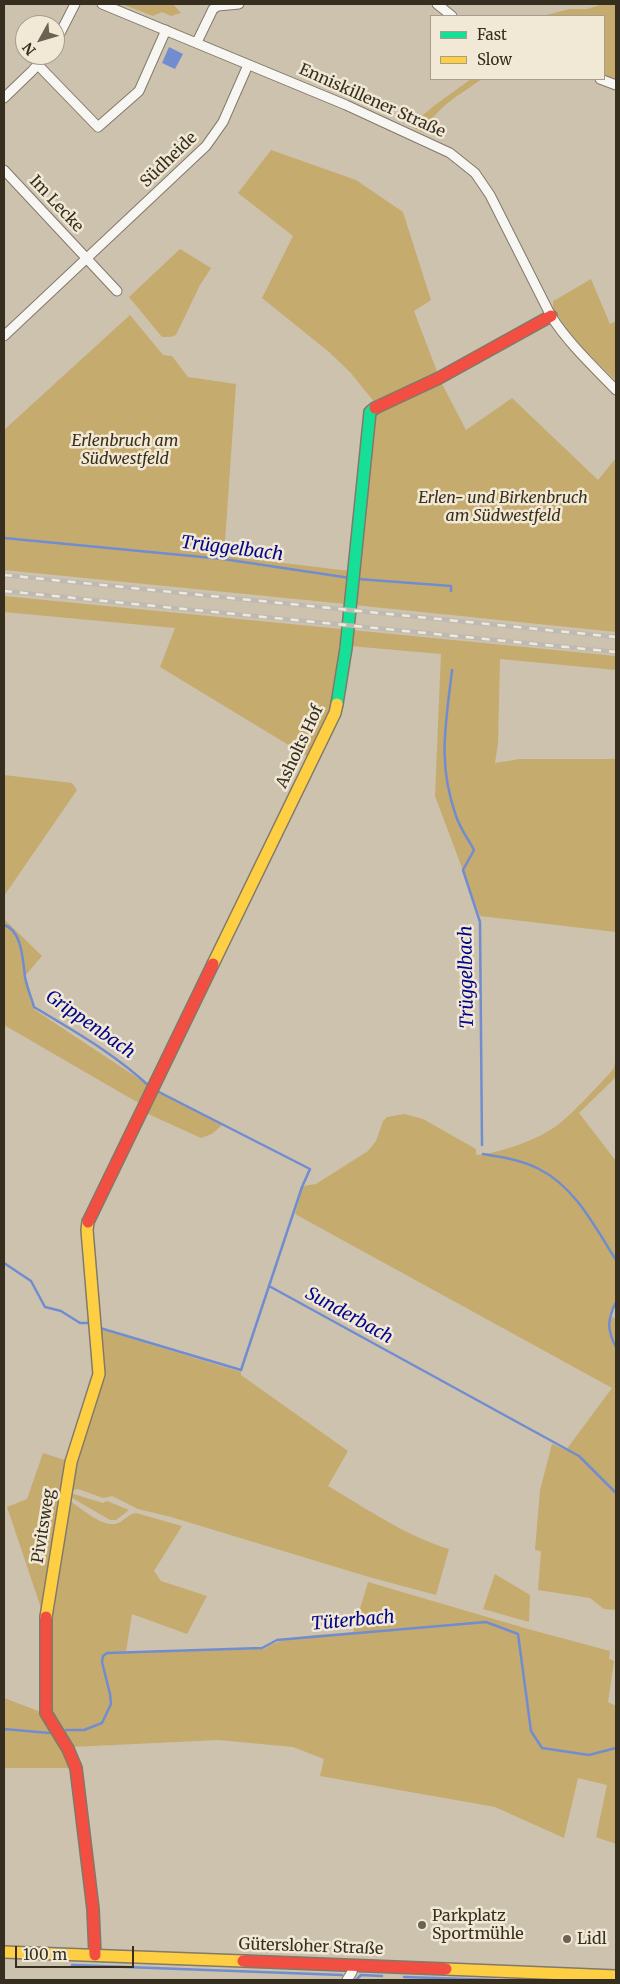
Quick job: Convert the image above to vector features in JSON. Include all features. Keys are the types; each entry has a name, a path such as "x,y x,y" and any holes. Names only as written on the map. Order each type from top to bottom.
{"street":[{"path":"65,24 75,4"},
{"name":"Enniskillener Straße","path":"102,4 407,132 450,153 463,162 475,173 490,195 551,316 572,346 616,390"},
{"path":"196,42 213,9 218,6 238,4"},
{"path":"438,4 451,15"},
{"path":"4,98 38,65 98,127 139,91 166,30"},
{"name":"Südheide","path":"4,336 206,146 226,116 248,65"},
{"path":"603,80 616,85"},
{"name":"Im Lecke","path":"4,170 86,258"},
{"path":"86,258 117,291"},
{"name":"Asholts Hof","path":"142,1110 336,713 346,648 370,412 373,408 440,378 551,316"},
{"name":"Pivitsweg","path":"95,1955 92,1899 76,1768 68,1749 46,1712 46,1616 71,1462 99,1374 88,1223 142,1110"},
{"name":"Gütersloher Straße","path":"4,1952 353,1965 526,1976 616,1976"},
{"path":"347,1980 352,1972 353,1965"}],"green space":[{"path":"122,4 173,4 181,13 171,16 162,12 153,16"},
{"path":"603,4 616,4 616,81 605,76 605,15 546,15 570,9 587,9"},
{"path":"470,80 481,80 441,109 434,116 424,133 410,126"},
{"path":"271,150 356,180 403,212 431,300 414,311 438,374 375,403 350,372 329,352 262,298 293,236 238,193"},
{"path":"180,249 211,268 200,285 176,335 162,337 129,297"},
{"path":"591,279 610,324 616,321 616,381 570,335 553,308 553,301"},
{"name":"Erlenbruch am Südwestfeld","path":"130,315 163,355 172,356 188,377 236,384 224,556 350,571 346,604 4,570 4,430"},
{"name":"Erlen- und Birkenbruch am Südwestfeld","path":"441,382 466,430 512,398 598,480 616,458 616,632 354,605 375,413"},
{"path":"4,596 342,629 331,712 310,758 160,667 175,628 4,612"},
{"path":"352,630 616,656 616,670 500,659 498,743 495,763 520,759 616,759 616,932 480,916 435,796 441,654 350,646"},
{"path":"4,775 72,783 77,790 4,896"},
{"path":"4,919 42,956 25,976 31,1003 35,1010 150,1086 138,1102 4,1025"},
{"path":"616,1057 616,1077 579,1113 616,1161 616,1303 609,1315 616,1319 616,1610 604,1609 590,1598 538,1590 541,1551 535,1550 540,1490 552,1444 566,1450 612,1388 295,1214 303,1186 316,1184 368,1151 376,1141 383,1121 387,1117 404,1114 423,1119 476,1149 476,1155 486,1154 531,1140 551,1130 579,1106 609,1074 614,1068"},
{"path":"156,1091 222,1125 212,1134 201,1138 146,1113"},
{"path":"99,1329 241,1372 241,1375 348,1451 328,1486 372,1513 417,1537 449,1549 436,1595 138,1509 112,1496 103,1498 78,1489 73,1490 71,1487 75,1462 103,1375"},
{"path":"43,1453 68,1461 41,1608 7,1507 27,1499"},
{"path":"70,1493 103,1503 107,1501 129,1510 116,1520 110,1520 74,1499"},
{"path":"69,1500 91,1516 110,1524 118,1523 136,1513 182,1526 154,1571 161,1581 207,1596 187,1634 132,1614 126,1652 264,1649 283,1640 353,1632 368,1582 610,1651 609,1659 614,1661 608,1702 616,1706 616,1844 596,1837 607,1785 578,1778 564,1838 495,1807 320,1776 324,1759 293,1747 218,1740 72,1747 51,1711 49,1630"},
{"path":"495,1574 530,1595 529,1622 483,1609"},
{"path":"4,1698 41,1712 72,1768 4,1768"}],"water":[{"path":"169,47 183,54 175,69 162,63"}],"waterway":[{"name":"Trüggelbach","path":"4,538 223,559 350,578"},
{"name":"Trüggelbach","path":"358,579 451,586 451,591"},
{"name":"Trüggelbach","path":"452,670 446,726 445,760 450,796 456,816 474,850 463,870 480,922 482,1145"},
{"name":"Grippenbach","path":"4,925 10,928 18,939 26,981 34,1007 108,1053 149,1086"},
{"name":"Trüggelbach","path":"100,1328 241,1370 302,1187 310,1169 157,1091"},
{"name":"Trüggelbach","path":"483,1154 526,1163 552,1177 574,1197 592,1221 616,1260"},
{"name":"Sunderbach","path":"4,1263 31,1281 45,1307 61,1311 80,1323 90,1323"},
{"name":"Sunderbach","path":"269,1286 579,1456 616,1493"},
{"name":"Trüggelbach","path":"616,1302 609,1325 616,1347"},
{"name":"Tüterbach","path":"66,1730 84,1730 102,1723 111,1704 102,1662 103,1656 107,1653 262,1648 277,1640 486,1622 518,1634 531,1731 542,1748 589,1755 616,1748"},
{"name":"Tüterbach","path":"4,1729 49,1733"},
{"path":"72,1965 342,1975"},
{"path":"356,1980 361,1975 382,1976"},
{"path":"404,1977 496,1980"}],"railway":[{"path":"4,575 616,637"},
{"path":"4,591 616,652"}],"traffic: fast":[{"path":"337,704 346,648 370,412 375,408"}],"traffic: slow":[{"path":"213,964 335,713 337,704"},
{"path":"46,1617 71,1462 99,1374 87,1230 88,1222"},
{"path":"4,1952 243,1961"},
{"path":"446,1969 616,1976"}],"traffic: jam":[{"path":"375,408 439,378 551,316"},
{"path":"88,1222 213,964"},
{"path":"46,1617 46,1713 68,1749 76,1768 93,1909 95,1955"},
{"path":"243,1961 446,1969"}],"place":[{"name":"Parkplatz Sportmühle","path":"422,1925"},
{"name":"Lidl","path":"567,1939"}]}
